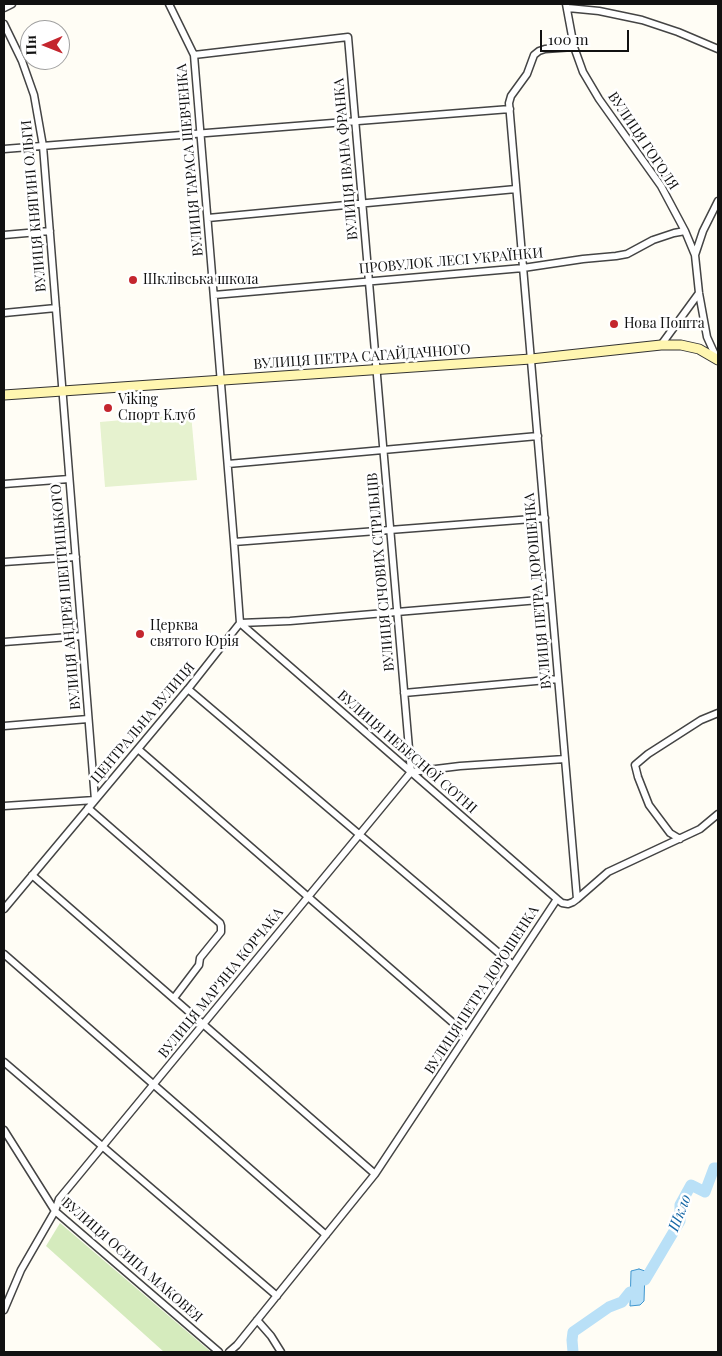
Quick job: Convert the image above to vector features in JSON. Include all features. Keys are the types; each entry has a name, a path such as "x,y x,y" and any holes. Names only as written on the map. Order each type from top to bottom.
{"street":[{"path":"4,8 12,4"},
{"name":"ВУЛИЦЯ ТАРАСА ШЕВЧЕНКА","path":"169,4 194,55 221,380"},
{"path":"567,6 642,20 678,32 718,49"},
{"name":"ВУЛИЦЯ ГОГОЛЯ","path":"567,6 574,47 583,72 599,99 661,186 685,231 695,255 699,293 707,337 718,360"},
{"name":"ВУЛИЦЯ КНЯГИНІ ОЛЬГИ","path":"4,24 22,61 34,95 43,146 62,391"},
{"name":"ВУЛИЦЯ ІВАНА ФРАНКА","path":"194,55 348,37 377,369"},
{"path":"4,150 510,110 511,96 527,74 534,55 539,51 574,47"},
{"name":"ВУЛИЦЯ ПЕТРА ДОРОШЕНКА","path":"229,1352 237,1345 375,1174 557,899 562,903 568,904 577,898 510,110"},
{"path":"208,218 516,189"},
{"path":"695,255 718,201"},
{"path":"4,235 50,231"},
{"name":"ПРОВУЛОК ЛЕСІ УКРАЇНКИ","path":"214,294 523,268 627,254 653,240 685,231"},
{"path":"661,345 699,293"},
{"path":"4,313 56,308"},
{"name":"ВУЛИЦЯ ПЕТРА САГАЙДАЧНОГО","path":"4,395 531,359 661,345 681,345 699,349 718,360"},
{"name":"ВУЛИЦЯ СІЧОВИХ СТРІЛЬЦІВ","path":"377,369 411,772"},
{"path":"221,380 240,623 290,621 552,599"},
{"name":"ВУЛИЦЯ АНДРЕЯ ШЕПТИЦЬКОГО","path":"62,391 95,800"},
{"path":"228,464 538,436"},
{"path":"4,484 69,479"},
{"path":"234,542 544,518"},
{"path":"4,562 76,557"},
{"name":"ЦЕНТРАЛЬНА ВУЛИЦЯ","path":"4,909 188,689 240,623"},
{"name":"ВУЛИЦЯ НЕБЕСНОЇ СОТНІ","path":"240,623 557,899"},
{"path":"4,642 82,636"},
{"path":"404,693 558,679"},
{"path":"188,689 513,965"},
{"path":"680,839 670,833 650,805 635,765 648,754 701,720 718,713"},
{"path":"4,726 88,719"},
{"path":"138,749 467,1035"},
{"path":"411,772 460,766 565,759"},
{"name":"ВУЛИЦЯ МАР'ЯНА КОРЧАКА","path":"4,1310 21,1270 55,1212 59,1199 411,772"},
{"path":"4,806 95,800"},
{"path":"88,808 222,926 221,932 200,958 199,965 174,998"},
{"path":"577,898 608,872 700,829 718,814"},
{"path":"32,875 375,1174"},
{"path":"4,954 326,1235"},
{"path":"4,1062 277,1296"},
{"name":"ВУЛИЦЯ ОСИПА МАКОВЕЯ","path":"4,1130 55,1212 219,1352"},
{"path":"257,1320 271,1336 281,1352"}],"green space":[{"path":"191,414 197,480 105,487 100,422"},
{"path":"60,1223 211,1352 164,1352 46,1246"}],"water":[{"path":"639,1269 645,1271 644,1301 640,1305 630,1306 631,1271"}],"waterway":[{"name":"Шкло","path":"645,1280 680,1221 680,1205 691,1185 705,1192 714,1168 718,1168"},
{"name":"Шкло","path":"573,1352 573,1332 609,1307 622,1302 630,1292"}],"place":[{"name":"Шклівська школа","path":"133,280"},
{"name":"Нова Пошта","path":"614,324"},
{"name":"Viking Спорт Клуб","path":"108,408"},
{"name":"Церква святого Юрія","path":"140,634"}]}
